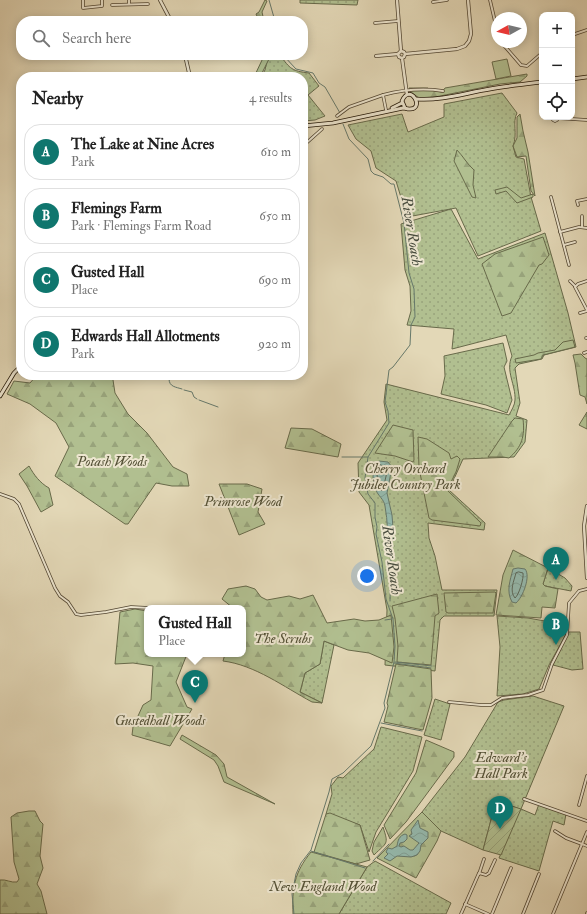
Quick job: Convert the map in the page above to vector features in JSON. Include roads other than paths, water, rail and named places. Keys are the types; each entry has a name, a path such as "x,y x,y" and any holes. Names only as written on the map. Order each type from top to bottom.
{"main road":[{"path":"575,79 587,78"},
{"path":"416,101 445,98 489,89 539,82"},
{"path":"308,126 333,123 399,106 402,104 407,93 413,96 416,101 414,108 378,112"},
{"path":"402,104 405,108"},
{"path":"0,396 16,371"}],"street":[{"path":"83,0 83,8 102,6 102,0"},
{"path":"160,0 168,16"},
{"path":"397,0 401,51 405,54 457,49 465,46 469,41 471,34 468,0"},
{"path":"432,2 447,0"},
{"path":"490,0 493,12"},
{"path":"112,5 148,4"},
{"path":"375,23 398,21"},
{"path":"575,33 587,30"},
{"path":"507,48 524,67 539,56"},
{"path":"376,56 398,54 401,51"},
{"path":"398,54 399,57 402,58 407,93"},
{"path":"402,58 405,54"},
{"path":"186,60 189,72"},
{"path":"338,116 349,107 392,92 407,93 430,89 443,91"},
{"path":"383,95 386,110"},
{"path":"575,119 587,120"},
{"path":"308,142 322,130"},
{"path":"576,196 578,205"},
{"path":"551,197 569,265"},
{"path":"577,201 587,199"},
{"path":"582,216 582,227"},
{"path":"560,232 582,227 587,228"},
{"path":"564,245 575,242"},
{"path":"570,281 575,286 576,291 587,310 580,313"},
{"path":"575,286 587,281"},
{"path":"0,494 14,499 19,504 55,588 60,596 68,602 76,614 81,615 106,612 131,607 144,608"},
{"path":"587,506 584,526 587,578"},
{"path":"449,702 491,705 502,698 528,695 543,690 552,664 567,635 569,602 579,591 587,589"},
{"path":"579,805 587,776"},
{"path":"524,799 587,821"},
{"path":"555,831 566,838 587,846"},
{"path":"554,914 587,832"},
{"path":"461,914 484,859"},
{"path":"478,874 486,875 489,873 495,860"},
{"path":"492,914 511,868"},
{"path":"523,914 539,874"},
{"path":"465,904 488,914"}],"water":[{"path":"379,461 388,462 392,467 387,493 392,515 393,528 391,553 389,547 385,506 376,490 373,478 373,470 376,463"},
{"path":"513,569 525,569 527,572 527,581 524,591 516,603 512,602 509,590"},
{"path":"418,820 420,828 428,832 428,838 421,845 420,851 417,855 411,857 397,856 390,861 384,858 388,854 386,852 388,848 392,849 397,846 399,838 405,834 407,835 407,839 400,843 399,846 404,846 410,850 413,850 419,843 409,836 412,834 411,830"}],"waterway":[{"name":"River Roach","path":"269,0 274,16"},
{"name":"River Roach","path":"288,60 296,69 313,73 319,83 325,87 340,113"},
{"name":"River Roach","path":"294,914 292,894 296,874 301,863 311,850 332,779 343,773 371,746 385,708 384,703 394,662 395,646 393,619 386,599 382,562 376,534 377,527 375,503 368,494 365,478 368,457 389,423 388,411 385,402 389,370 410,345 411,325 415,317 414,289 409,273 404,223 394,184 391,184 383,177 374,174 371,171 368,159 349,139 343,124"},
{"path":"169,380 170,384 182,389"},
{"path":"184,390 192,392 194,397 197,399"},
{"path":"199,400 218,407"},
{"path":"342,457 368,457"},
{"path":"390,601 391,559"},
{"path":"385,620 392,619"},
{"path":"395,662 432,666"},
{"path":"394,663 431,668"},
{"path":"381,723 422,731"},
{"path":"373,861 389,844"},
{"path":"311,851 365,868"}],"place":[{"name":"The Lake at Nine Acres","path":"556,580"},
{"name":"Flemings Farm","path":"556,645"},
{"name":"Gusted Hall","path":"195,703"},
{"name":"Edwards Hall Allotments","path":"500,829"}],"park label":[{"name":"Potash Woods","path":"112,461"},
{"name":"Cherry Orchard Jubilee Country Park","path":"405,476"},
{"name":"Primrose Wood","path":"243,501"},
{"name":"The Scrubs","path":"283,638"},
{"name":"Gustedhall Woods","path":"160,720"},
{"name":"Edward's Hall Park","path":"501,766"},
{"name":"New England Wood","path":"323,886"}]}
